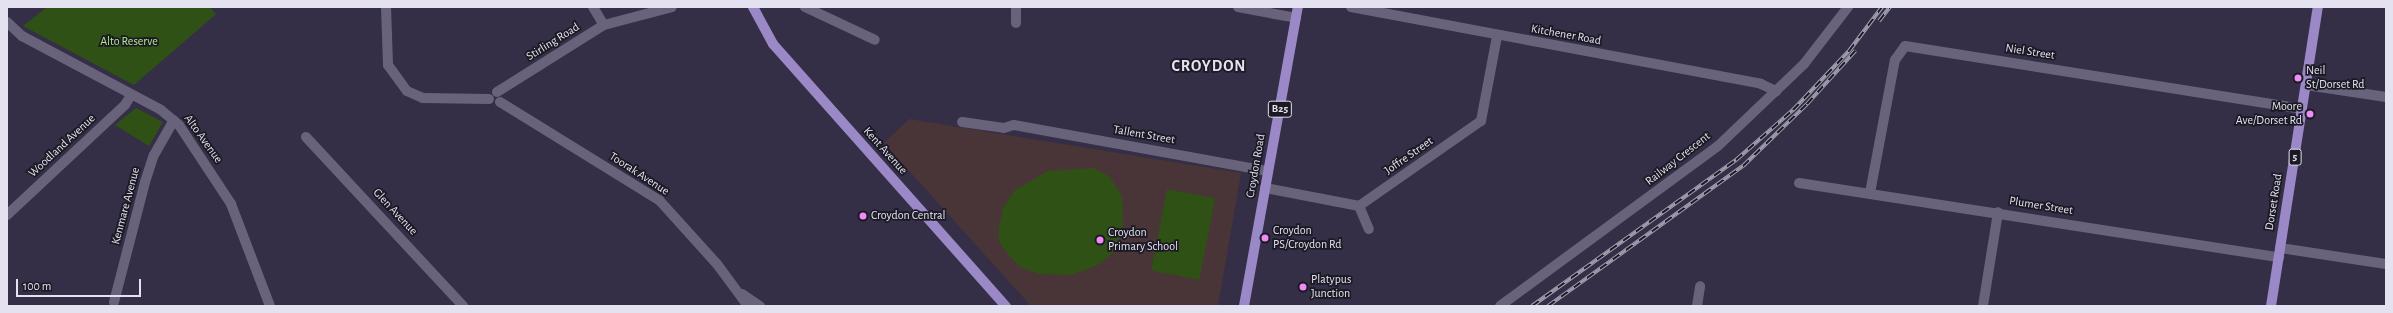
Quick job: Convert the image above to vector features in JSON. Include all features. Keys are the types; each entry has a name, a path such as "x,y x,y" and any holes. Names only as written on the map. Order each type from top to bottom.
{"main road":[{"name":"Kent Avenue","path":"755,7 776,48 1006,306"},
{"name":"Croydon Road","path":"1244,306 1298,7"},
{"name":"Dorset Road","path":"2271,306 2318,7"}],"street":[{"path":"386,7 388,66 408,91 423,98 489,99"},
{"path":"593,7 604,25"},
{"name":"Stirling Road","path":"489,99 491,93 497,92 604,25 672,7"},
{"path":"805,7 875,40"},
{"path":"1016,7 1016,23"},
{"path":"1238,7 1296,18"},
{"name":"Kitchener Road","path":"1351,7 1498,36 1761,84 1776,91"},
{"name":"Railway Crescent","path":"1500,306 1718,146 1804,64 1848,7"},
{"name":"Alto Avenue","path":"7,22 22,36 131,94 174,120 231,204 270,306"},
{"name":"Joffre Street","path":"1359,206 1481,121 1498,36"},
{"name":"Niel Street","path":"1870,193 1894,60 1905,46 2302,109"},
{"path":"2306,85 2386,97"},
{"path":"497,92 500,102"},
{"name":"Woodland Avenue","path":"7,215 125,105 131,94"},
{"name":"Toorak Avenue","path":"489,99 492,104 500,102 660,201 742,294 748,306"},
{"name":"Kenmare Avenue","path":"114,302 145,182 160,142 174,120"},
{"name":"Tallent Street","path":"962,122 1004,128 1014,125 1268,171"},
{"name":"Glen Avenue","path":"306,137 463,306"},
{"name":"Plumer Street","path":"1799,183 2280,252 2386,264"},
{"path":"1265,188 1359,206 1369,229"},
{"path":"1983,306 1998,212"},
{"path":"1697,306 1700,286"},
{"name":"Toorak Avenue","path":"742,294 760,306"}],"shaded area":[{"name":"Croydon Primary School","path":"909,119 1241,173 1218,306 1031,306 884,143"}],"green space":[{"name":"Alto Reserve","path":"47,7 210,7 216,14 134,85 23,26"},
{"path":"136,108 163,122 149,146 115,125"},
{"path":"1094,168 1110,177 1122,196 1123,226 1115,251 1098,265 1071,275 1040,274 1019,267 1000,244 998,233 1003,208 1015,190 1048,171"},
{"path":"1167,189 1215,198 1199,280 1151,270"}],"railway":[{"path":"1532,306 1736,160 1793,110 1849,51 1882,7"},
{"path":"1879,21 1890,7"},
{"path":"1548,306 1743,166 1807,104 1855,51"}],"place":[{"name":"Neil St/Dorset Rd","path":"2298,78"},
{"name":"Moore Ave/Dorset Rd","path":"2310,114"},
{"name":"Croydon Central","path":"863,216"},
{"name":"Croydon PS/Croydon Rd","path":"1265,238"},
{"name":"Croydon Primary School","path":"1100,240"},
{"name":"Platypus Junction","path":"1303,287"}],"district":[{"name":"CROYDON","path":"1209,66"}]}
